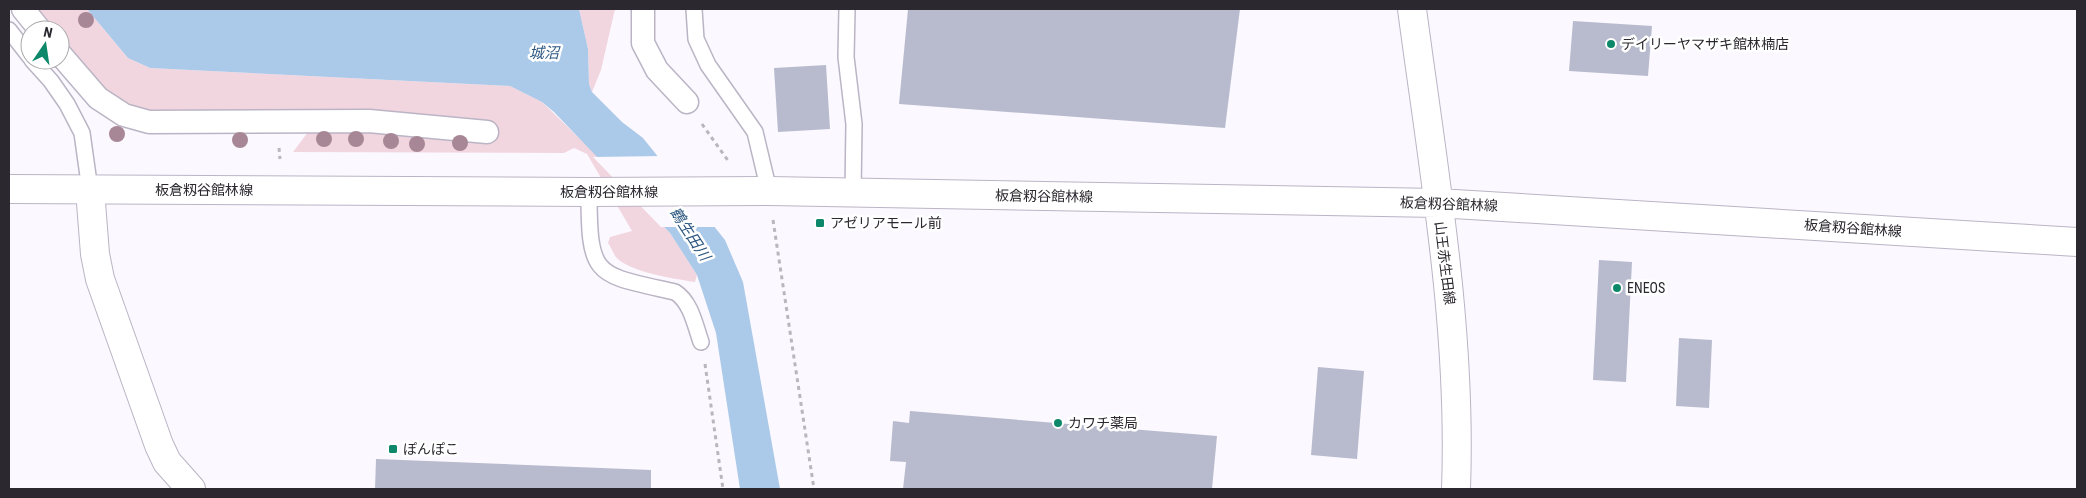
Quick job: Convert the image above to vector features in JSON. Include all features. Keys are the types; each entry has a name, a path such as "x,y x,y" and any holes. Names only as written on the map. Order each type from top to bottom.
{"main road":[{"name":"山王赤生田線","path":"1412,9 1451,306 1456,383 1456,489"},
{"name":"板倉籾谷館林線","path":"9,189 769,191 1438,203 2077,242"},
{"path":"90,190 100,279 159,446 167,462 191,489"}],"street":[{"path":"23,9 32,20"},
{"path":"643,9 643,43 657,70 687,102"},
{"path":"70,66 98,98 124,115 149,122 369,121 487,132"}],"lane":[{"path":"694,9 696,39 708,65 755,132 769,191"},
{"path":"847,9 846,57 854,124 853,192"},
{"path":"9,30 20,44"},
{"path":"42,70 52,81 67,104 82,133 90,190"},
{"path":"595,192 589,237 597,264 609,275 620,280 675,292 682,296 700,342"}],"path":[{"path":"687,102 730,164"},
{"path":"769,191 814,489"},
{"path":"700,342 706,365 723,489"}],"shaded area":[{"path":"35,9 87,9 128,58 150,68 510,86 542,102 614,172 670,233 697,275 695,282 641,271 616,257 608,243 610,237 632,231 587,154 574,148 564,153 293,152 311,128 137,110 112,100 70,50 70,20 44,20"},
{"path":"579,9 615,9 601,70 592,92 589,84 588,49"}],"water":[{"name":"城沼","path":"87,9 579,9 588,49 589,84 592,92 622,122 643,138 725,240 743,282 780,489 740,489 716,333 697,275 670,233 554,112 542,102 510,86 150,68 128,58"}],"pier":[{"path":"661,156 718,227 661,227 593,157"}],"building":[{"path":"908,9 1240,9 1225,128 899,104"},
{"path":"1573,21 1652,26 1648,76 1569,71"},
{"path":"826,65 830,129 778,132 774,68"},
{"path":"1599,260 1632,262 1626,382 1593,380"},
{"path":"1679,338 1712,340 1709,408 1676,406"},
{"path":"1318,367 1364,371 1357,459 1311,455"},
{"path":"910,411 1217,436 1212,489 903,489 906,462 890,461 893,421 909,423"},
{"path":"376,459 651,470 651,489 375,489"}],"place":[{"name":"デイリーヤマザキ館林楠店","path":"1611,44"},
{"name":"アゼリアモール前","path":"820,223"},
{"name":"ENEOS","path":"1617,288"},
{"name":"カワチ薬局","path":"1058,423"},
{"name":"ぽんぽこ","path":"393,449"}],"water label":[{"name":"鶴生田川","path":"690,234"}]}
